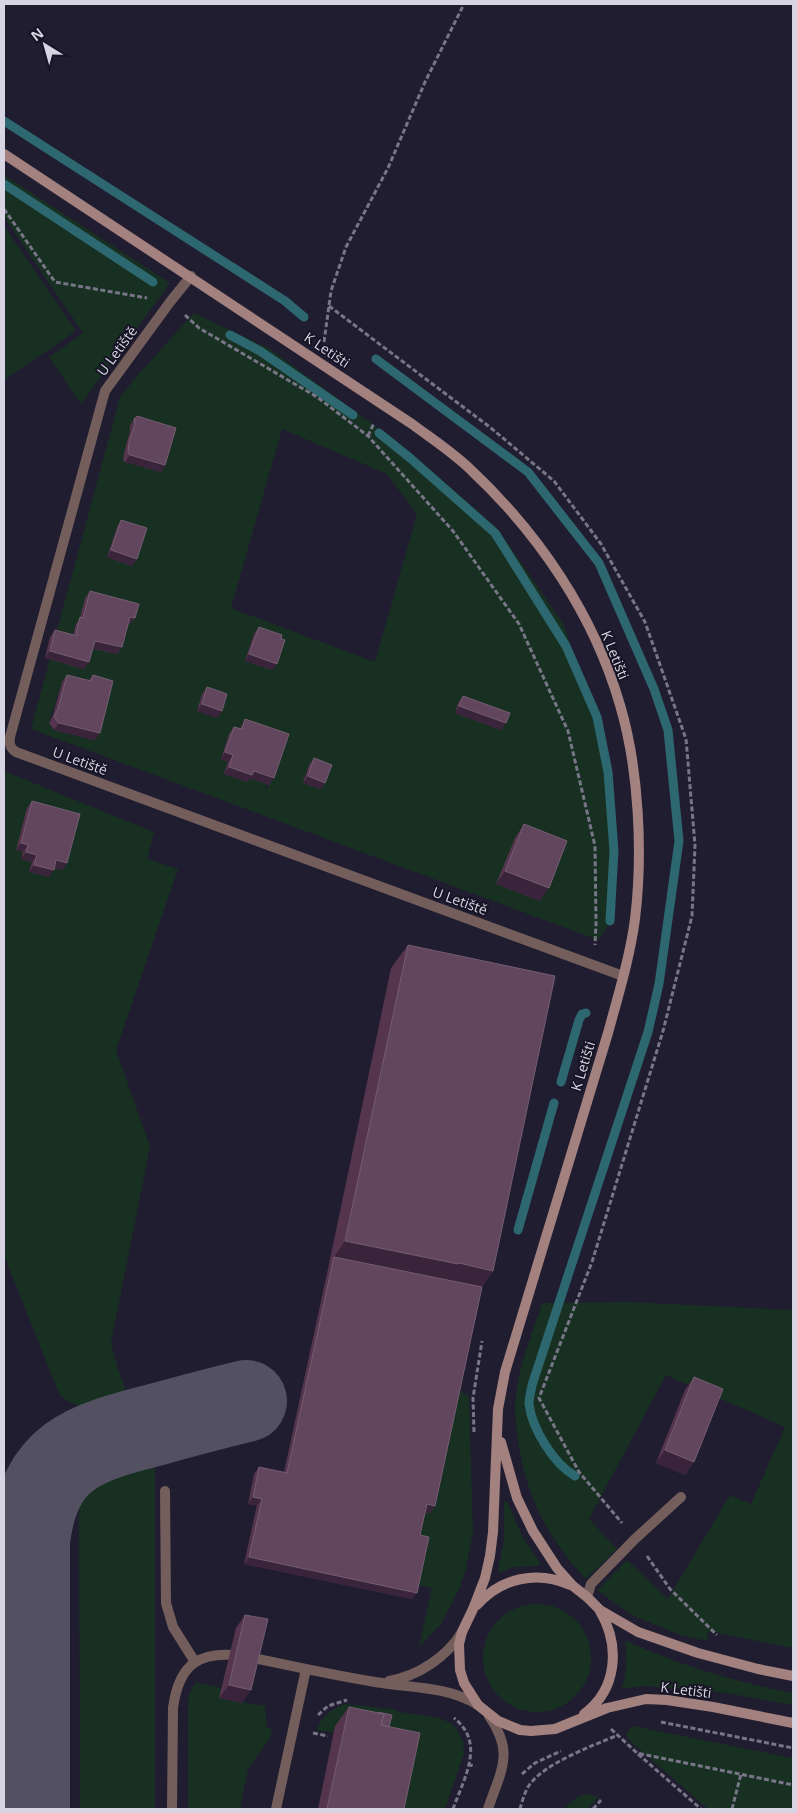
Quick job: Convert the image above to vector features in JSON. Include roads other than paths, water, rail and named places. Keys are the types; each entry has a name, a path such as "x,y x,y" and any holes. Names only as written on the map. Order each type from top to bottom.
{"street":[{"name":"K Letišti","path":"4,154 412,424 471,470 516,517 546,555 574,598 598,646 620,705 631,754 638,817 639,872 635,920 608,1033 505,1372 498,1409 490,1556 485,1578 462,1632 459,1644 460,1670 464,1683 478,1705 488,1715 508,1726 531,1731 555,1729 607,1708 646,1699 713,1707 793,1723"},
{"name":"U Letiště","path":"191,276 105,391 10,737 9,743 12,749 623,976"},
{"name":"K Letišti","path":"498,1434 524,1515 557,1568 573,1586 600,1610 638,1632 698,1653 793,1676"},
{"path":"165,1491 166,1603 173,1628 195,1662"},
{"path":"587,1597 590,1584 681,1497"},
{"name":"K Letišti","path":"473,1609 501,1585 519,1579 550,1578 573,1586"},
{"name":"K Letišti","path":"576,1720 595,1704 608,1682 612,1670 613,1645 608,1627 600,1610"},
{"path":"376,1682 401,1678 424,1668 448,1650 462,1632"},
{"path":"172,1809 173,1708 175,1693 182,1677 195,1662 203,1658 225,1653 376,1682 450,1692 464,1696 478,1705"},
{"path":"276,1809 306,1669"},
{"path":"488,1715 502,1739 504,1749 504,1760 488,1809"}],"waterway":[{"path":"4,121 285,301 304,317"},
{"path":"4,184 153,282"},
{"path":"230,335 260,351 353,415"},
{"path":"376,359 528,472 599,563 654,689 668,730 679,841 659,984 648,1032 529,1399 531,1414 539,1435 559,1463 575,1476"},
{"path":"379,433 495,533 566,646 597,717 608,772 614,851 610,921"},
{"path":"561,1082 579,1020 582,1014 586,1013"},
{"path":"518,1230 554,1103"}]}
